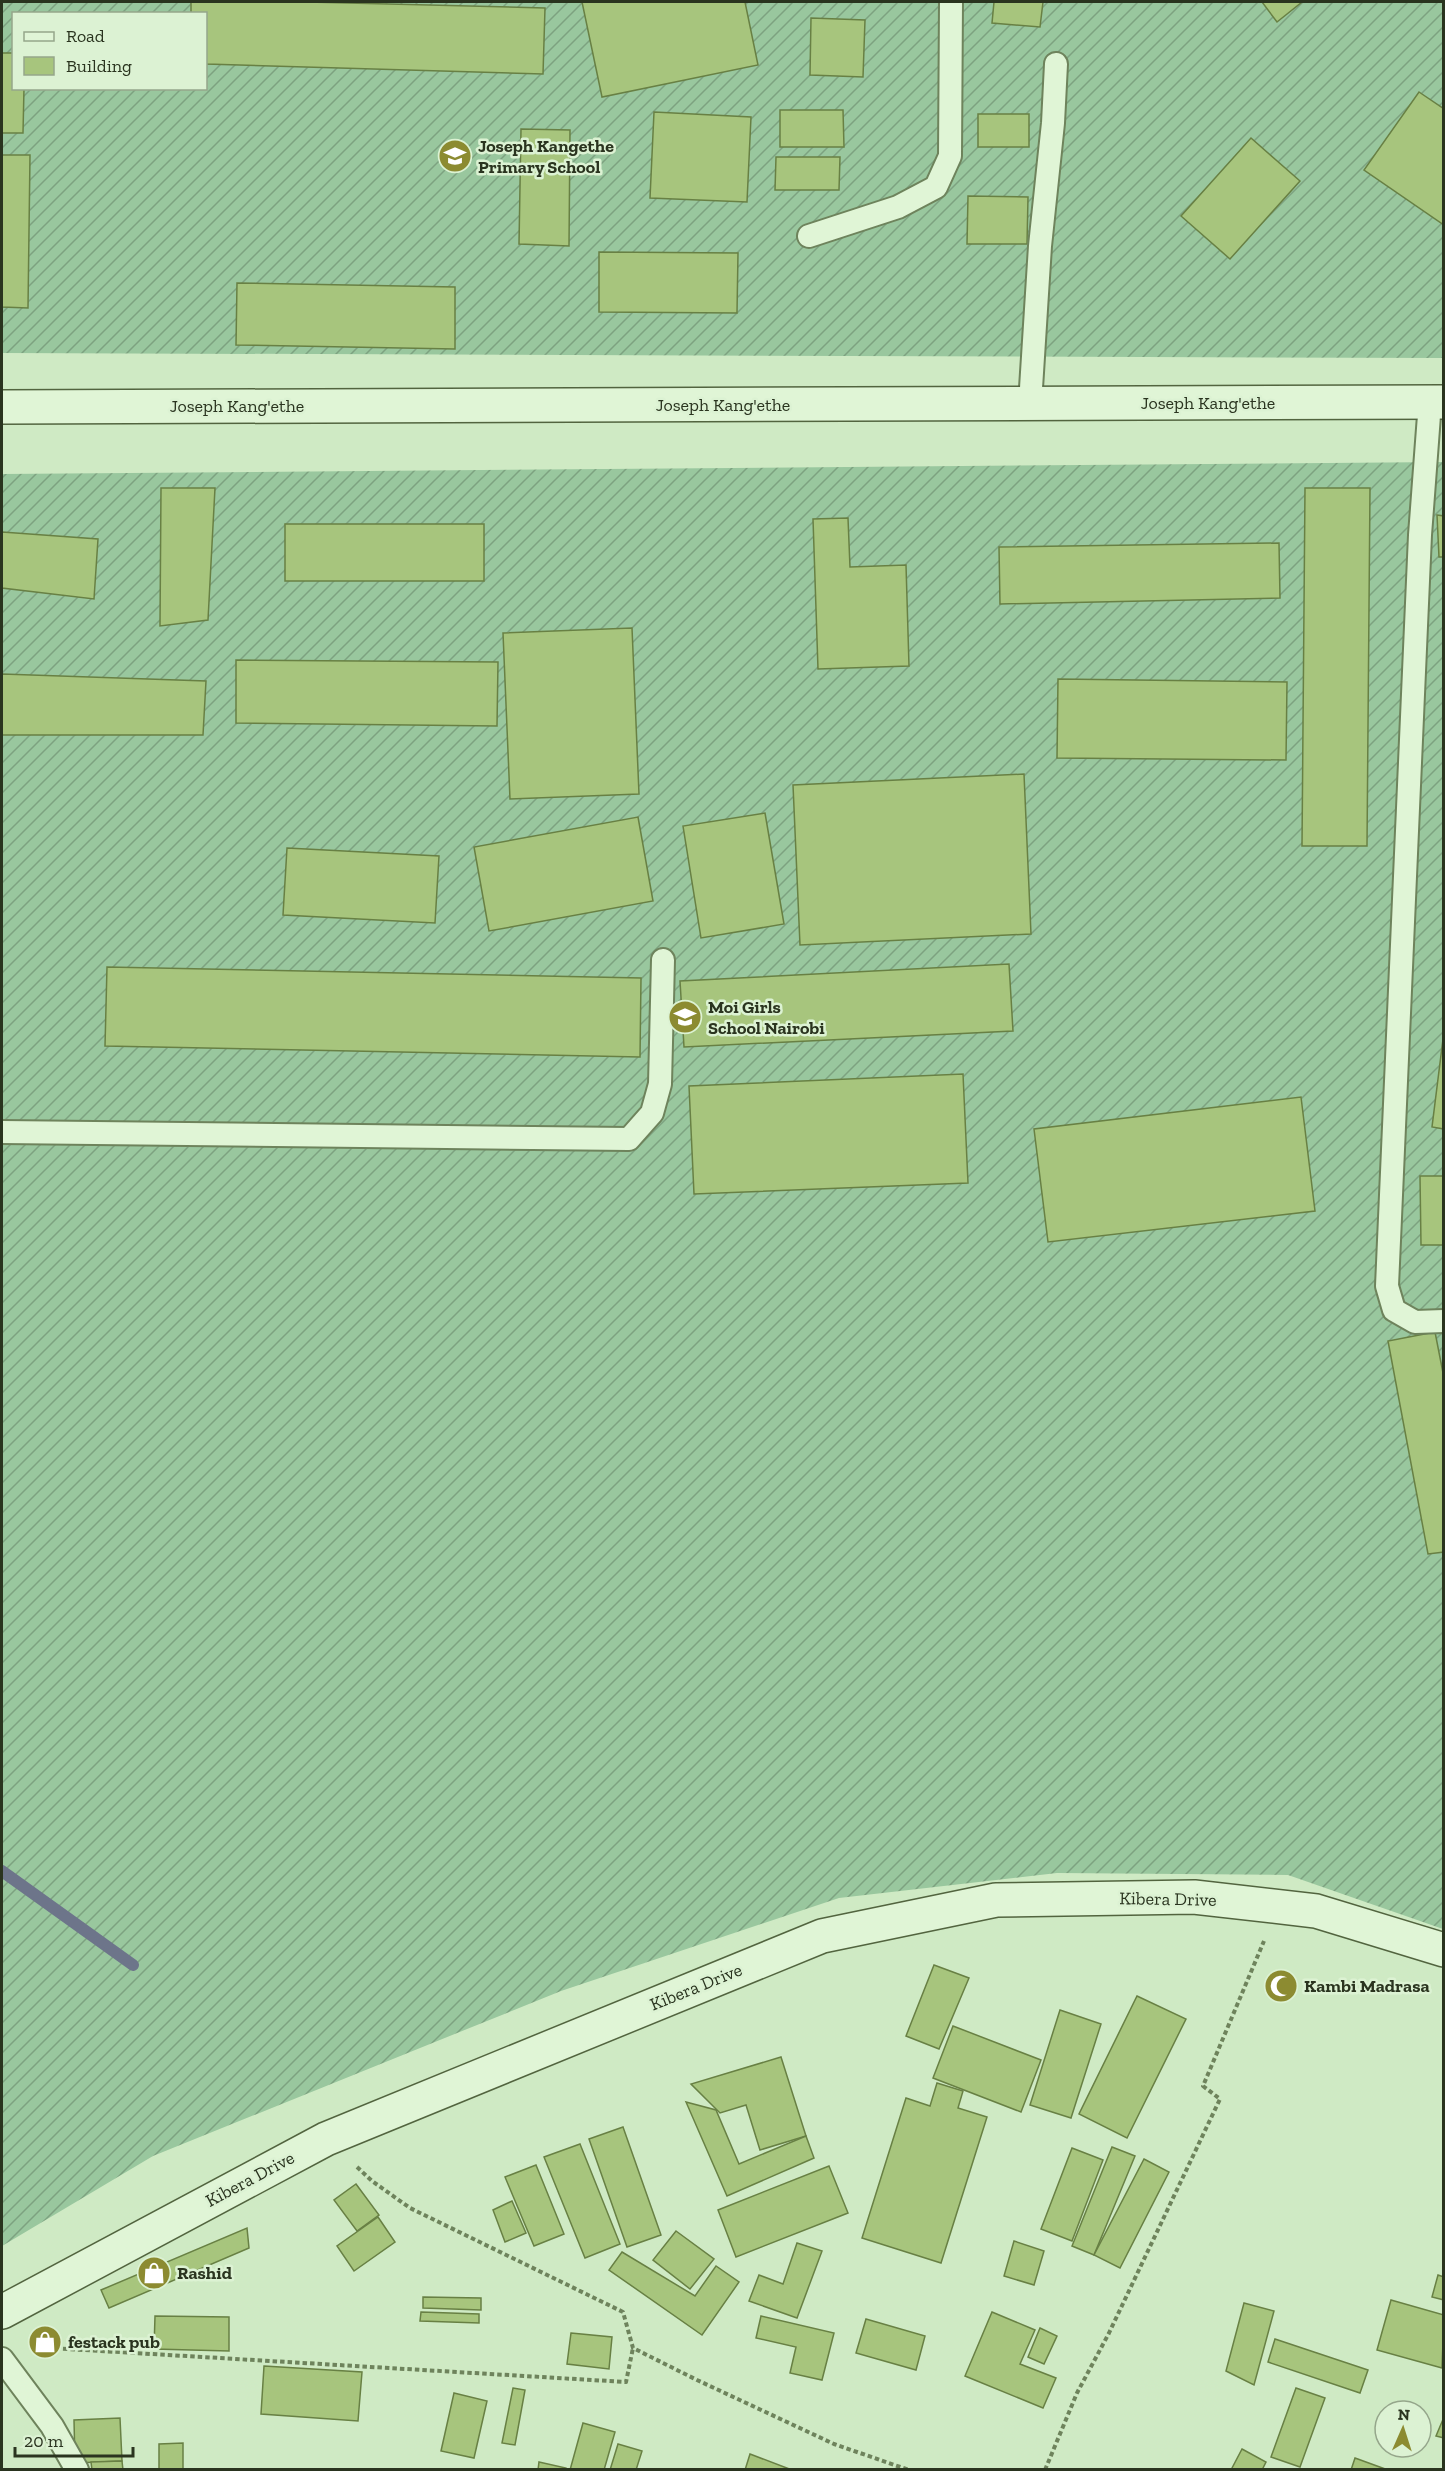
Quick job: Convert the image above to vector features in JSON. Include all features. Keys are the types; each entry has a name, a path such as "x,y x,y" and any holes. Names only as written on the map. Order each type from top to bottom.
{"street":[{"name":"Joseph Kang'ethe","path":"2,407 1437,402"},
{"name":"Kibera Drive","path":"2,2312 326,2139 822,1936 996,1900 1194,1897 1316,1911 1443,1950"}],"lane":[{"path":"809,236 898,207 936,187 950,156 951,2"},
{"path":"1030,404 1040,246 1053,123 1056,64"},
{"path":"1437,402 1420,536 1387,1286 1394,1310 1415,1322 1443,1320"},
{"path":"2,1132 629,1139 652,1113 660,1084 663,960"},
{"path":"2,2359 52,2426 77,2469"}],"path":[{"path":"1045,2469 1077,2393 1220,2099 1203,2086 1278,1907"},
{"path":"25,2346 626,2382 633,2348 623,2312 410,2208 372,2181 326,2139"},
{"path":"633,2348 834,2444 909,2469"}],"green space":[{"path":"2,2 1443,2 1443,358 2,353"},
{"name":"Moi Girls School Nairobi","path":"1443,462 1443,1929 1288,1875 1057,1873 839,1898 561,1991 153,2156 2,2246 2,474"}],"building":[{"path":"191,2 307,2 545,8 543,74 207,64 207,12 191,12"},
{"path":"582,2 745,2 758,65 602,97"},
{"path":"994,2 1043,2 1040,27 992,23"},
{"path":"1262,2 1302,2 1277,22"},
{"path":"811,18 865,20 863,77 810,75"},
{"path":"2,53 12,53 12,90 24,90 23,133 2,133"},
{"path":"1419,92 1444,109 1444,225 1364,170"},
{"path":"780,110 843,110 844,147 780,147"},
{"path":"654,112 751,117 747,202 650,198"},
{"path":"978,114 1029,114 1029,147 978,147"},
{"path":"521,129 570,130 569,246 519,244"},
{"path":"1251,138 1300,181 1230,259 1181,216"},
{"path":"2,155 30,155 28,308 2,307"},
{"path":"776,157 840,157 839,190 775,190"},
{"path":"968,196 1028,197 1027,244 967,244"},
{"path":"599,252 738,253 737,313 599,312"},
{"path":"237,283 455,287 455,349 236,345"},
{"path":"161,488 215,488 208,620 160,626"},
{"path":"1305,488 1370,488 1367,846 1302,846"},
{"path":"1437,515 1444,516 1444,557 1439,557"},
{"path":"848,518 850,567 906,565 909,666 818,669 813,519"},
{"path":"285,524 484,524 484,581 285,581"},
{"path":"2,532 98,539 94,599 2,588"},
{"path":"1279,543 1280,598 1000,604 999,547"},
{"path":"632,628 639,794 510,799 503,633"},
{"path":"236,660 498,662 497,726 236,723"},
{"path":"2,674 206,681 203,735 2,735"},
{"path":"1058,679 1287,682 1286,760 1057,758"},
{"path":"1024,774 1031,934 800,945 793,785"},
{"path":"765,813 784,924 701,938 683,826"},
{"path":"638,817 653,901 489,931 474,847"},
{"path":"287,848 439,856 435,923 283,915"},
{"path":"1009,964 1013,1031 684,1047 680,981"},
{"path":"107,967 641,978 640,1057 105,1046"},
{"path":"1444,1031 1444,1129 1432,1127"},
{"path":"963,1074 968,1183 694,1194 689,1086"},
{"path":"1301,1097 1315,1211 1048,1242 1034,1129"},
{"path":"1420,1176 1444,1176 1444,1245 1421,1245"},
{"path":"1435,1332 1444,1378 1444,1552 1428,1554 1388,1341"},
{"path":"934,1965 969,1978 939,2049 906,2036"},
{"path":"1137,1996 1186,2019 1127,2138 1079,2114"},
{"path":"1060,2010 1101,2024 1071,2118 1030,2105"},
{"path":"953,2026 1041,2060 1021,2112 933,2078"},
{"path":"781,2057 806,2136 760,2150 746,2105 720,2113 691,2084"},
{"path":"937,2083 963,2091 958,2108 987,2117 941,2263 862,2238 906,2098 930,2106"},
{"path":"686,2102 716,2110 739,2164 806,2136 814,2158 727,2196"},
{"path":"623,2127 661,2235 627,2247 589,2139"},
{"path":"580,2144 620,2244 585,2258 544,2157"},
{"path":"1112,2147 1135,2156 1094,2255 1072,2246"},
{"path":"1072,2148 1103,2160 1072,2241 1041,2229"},
{"path":"1144,2159 1169,2172 1120,2268 1094,2255"},
{"path":"536,2165 564,2234 534,2246 505,2177"},
{"path":"829,2166 848,2213 736,2257 718,2210"},
{"path":"356,2184 379,2215 357,2231 334,2200"},
{"path":"512,2201 526,2233 505,2242 493,2210"},
{"path":"378,2217 395,2242 354,2271 337,2246"},
{"path":"247,2228 249,2248 109,2308 101,2290"},
{"path":"676,2231 714,2259 690,2289 653,2260"},
{"path":"1014,2241 1044,2251 1034,2285 1004,2276"},
{"path":"797,2243 822,2251 797,2318 749,2301 759,2275 783,2284"},
{"path":"622,2252 695,2296 716,2266 739,2282 702,2335 609,2270"},
{"path":"1438,2275 1444,2277 1444,2300 1432,2297"},
{"path":"423,2297 481,2298 481,2310 423,2308"},
{"path":"1391,2300 1444,2315 1442,2368 1377,2350"},
{"path":"1244,2303 1274,2311 1254,2385 1226,2371"},
{"path":"421,2312 479,2314 479,2323 420,2321"},
{"path":"992,2312 1035,2330 1020,2364 1056,2378 1043,2408 965,2376"},
{"path":"155,2316 229,2317 229,2351 154,2349"},
{"path":"761,2316 834,2333 822,2380 790,2373 796,2347 756,2338"},
{"path":"866,2319 925,2336 916,2370 856,2353"},
{"path":"1040,2328 1057,2336 1044,2364 1028,2357"},
{"path":"571,2333 612,2337 609,2369 567,2364"},
{"path":"1275,2339 1368,2370 1360,2393 1268,2362"},
{"path":"264,2366 362,2372 358,2421 261,2414"},
{"path":"513,2388 525,2390 515,2445 502,2443"},
{"path":"1296,2388 1325,2398 1300,2467 1271,2457"},
{"path":"454,2393 487,2401 474,2458 441,2451"},
{"path":"1444,2417 1444,2438 1436,2436"},
{"path":"120,2418 122,2461 75,2463 74,2420"},
{"path":"583,2423 615,2432 604,2470 570,2470"},
{"path":"183,2443 183,2470 159,2470 159,2444"},
{"path":"618,2444 642,2451 636,2470 610,2470"},
{"path":"1242,2449 1266,2462 1262,2470 1231,2470"},
{"path":"750,2454 792,2470 745,2470"},
{"path":"1355,2458 1388,2470 1351,2470"},
{"path":"122,2461 123,2470 92,2470 91,2462"},
{"path":"539,2462 566,2468 566,2470 538,2470"}],"waterway":[{"path":"2,1871 133,1965"}],"place":[{"name":"Joseph Kangethe Primary School","path":"455,156"},
{"name":"Moi Girls School Nairobi","path":"685,1017"},
{"name":"Kambi Madrasa","path":"1281,1986"},
{"name":"Rashid","path":"154,2273"},
{"name":"festack pub","path":"45,2342"}]}
